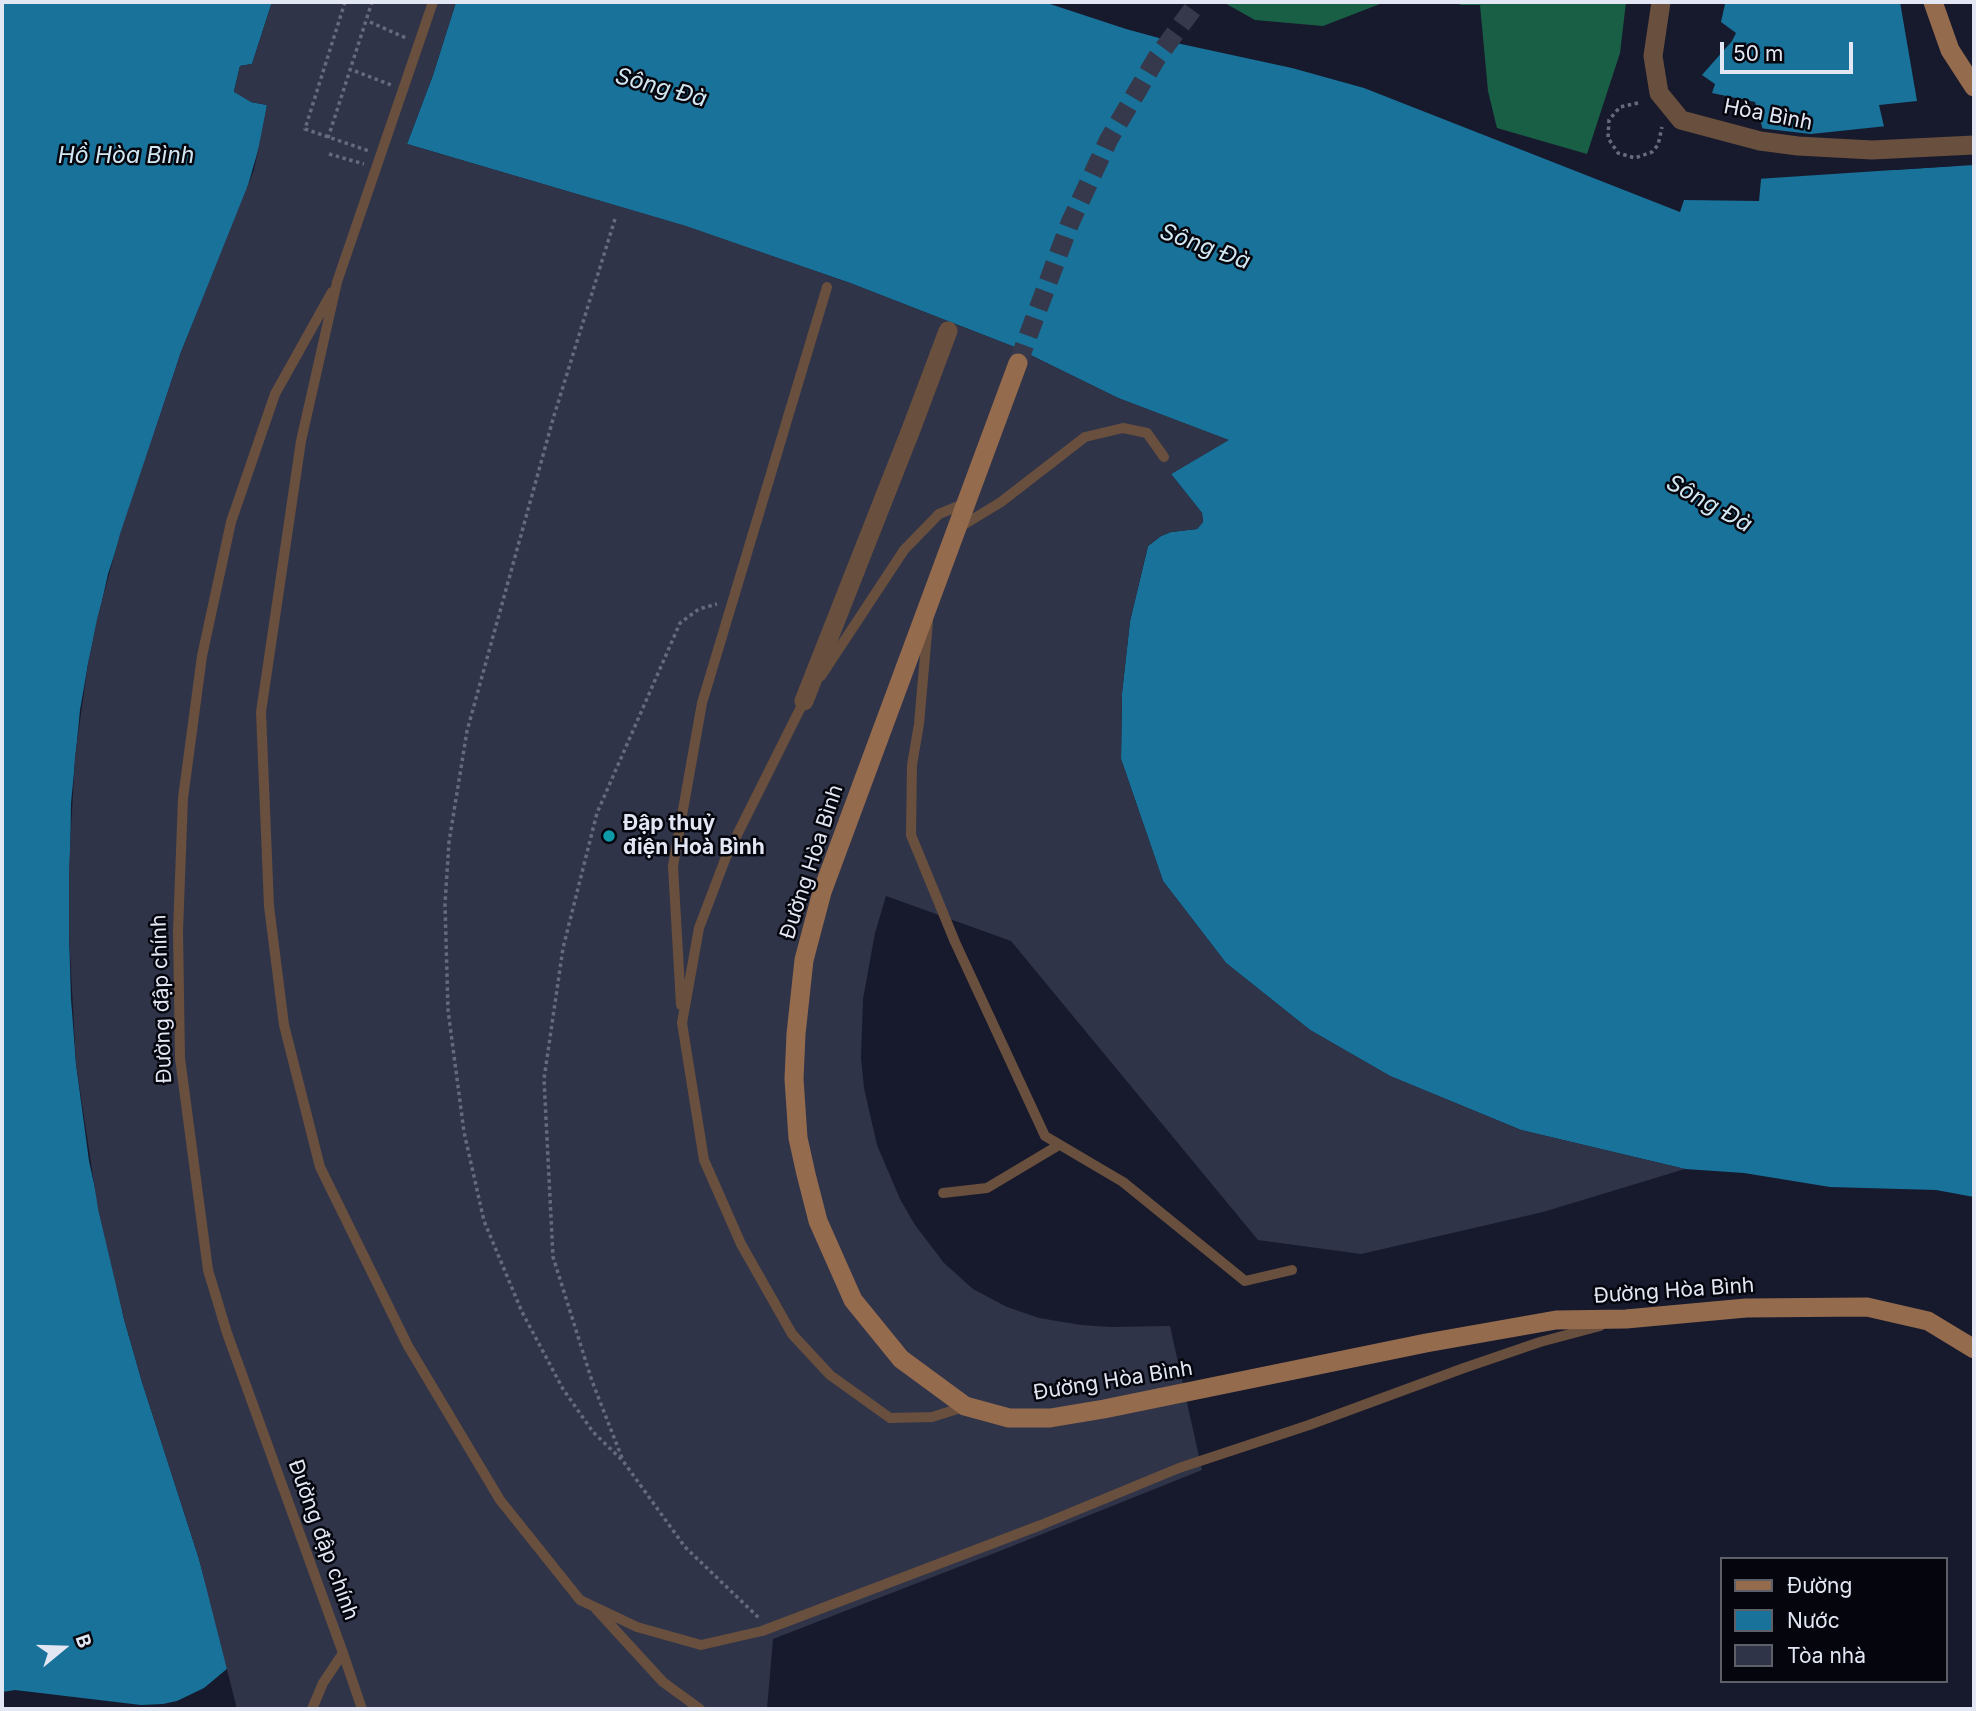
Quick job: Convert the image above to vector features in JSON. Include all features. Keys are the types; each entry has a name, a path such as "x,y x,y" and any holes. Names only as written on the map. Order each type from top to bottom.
{"main road":[{"path":"1933,2 1950,50 1974,87"},
{"name":"Đường Hòa Bình","path":"1018,363 822,892 804,960 794,1079 799,1138 818,1221 852,1300 901,1359 965,1406 1009,1418 1050,1418 1426,1343 1556,1320 1626,1319 1746,1308 1867,1307 1928,1321 1974,1349"}],"street":[{"name":"Hòa Bình","path":"1661,2 1653,56 1659,93 1681,120 1760,141 1798,146 1872,150 1974,145"},
{"path":"804,701 948,331"}],"lane":[{"path":"433,2 337,282 302,441 261,712 269,906 284,1025 320,1167 408,1346 500,1500 580,1600 637,1627 701,1645 770,1628 1041,1525 1179,1468 1309,1425 1540,1342 1626,1319"},
{"name":"Đường đập chính","path":"312,1709 323,1684 343,1653 227,1333 208,1269 180,1058 178,931 183,798 202,656 231,522 275,394 337,282"},
{"path":"827,287 702,703 673,866 682,1023 704,1160 741,1244 792,1334 830,1375 891,1418 932,1417 965,1406"},
{"path":"956,529 1001,502 1085,437 1123,428 1147,433 1164,457"},
{"path":"682,1023 699,928 726,858 804,701 904,550 939,514 967,502"},
{"path":"930,601 919,724 912,765 911,835 955,942 1045,1136 1124,1182 1245,1281 1292,1270"},
{"path":"943,1193 987,1188 1059,1145"},
{"path":"593,1606 663,1682 700,1709"},
{"path":"343,1653 362,1709"}],"path":[{"path":"345,2 305,129 381,155"},
{"path":"328,138 372,2"},
{"path":"370,22 419,43"},
{"path":"355,71 403,89"},
{"path":"1638,103 1620,107 1609,120 1608,138 1618,153 1635,158 1652,152 1658,145 1662,127"},
{"path":"329,154 377,168"},
{"path":"615,219 553,419 467,731 449,842 445,904 447,1010 464,1132 484,1221 522,1312 563,1389 593,1432 624,1461 685,1547 770,1628"},
{"path":"624,1461 592,1381 553,1257 544,1079 562,948 597,813 680,623 699,608 733,600"}],"green space":[{"path":"1223,2 1385,2 1323,26 1255,20"},
{"path":"1453,2 1626,2 1620,53 1587,154 1497,128 1488,91 1480,5"}],"water":[{"name":"Hồ Hòa Bình","path":"2,2 272,2 252,64 240,66 234,91 251,102 267,105 261,140 244,199 181,352 108,574 80,710 71,803 71,999 76,1064 89,1161 124,1319 199,1559 228,1668 204,1688 177,1701 163,1704 141,1705 15,1690 2,1692"},
{"name":"Sông Đà","path":"456,2 1044,2 1181,44 1292,68 1364,88 1680,212 1684,200 1759,201 1765,137 1755,102 1712,93 1715,84 1702,75 1736,33 1721,22 1725,4 1900,2 1917,101 1879,105 1894,170 1974,165 1974,1197 1936,1190 1830,1187 1744,1173 1685,1169 1521,1130 1390,1076 1310,1030 1226,963 1163,881 1121,759 1122,693 1130,621 1148,546 1171,532 1197,529 1203,522 1202,513 1171,474 1228,440 1118,398 1012,346 850,283 685,226 407,144"}],"pier":[{"path":"1887,126 1896,166 1953,163 1954,166 1757,179 1761,137 1759,128 1811,134"}],"building":[{"name":"Đập thuỷ điện Hoà Bình","path":"272,2 456,2 407,144 686,226 850,283 1012,346 1118,398 1229,440 1171,474 1202,513 1203,522 1197,529 1171,532 1148,546 1130,621 1122,693 1121,759 1163,881 1226,963 1310,1030 1390,1076 1521,1130 1685,1169 1543,1212 1361,1254 1258,1240 1011,941 886,896 875,933 863,999 861,1058 864,1088 877,1145 900,1199 915,1225 944,1263 973,1289 1007,1307 1039,1318 1081,1325 1170,1326 1202,1470 773,1639 767,1709 237,1709 199,1559 124,1319 98,1209 76,1064 69,934 69,868 75,756 97,619 120,534 181,352 254,170 267,105 251,102 234,92 240,66 252,64"}],"tunnel":[{"path":"1018,363 1070,223 1109,139 1156,59 1198,2"}],"place":[{"name":"Đập thuỷ điện Hoà Bình","path":"609,836"}]}
